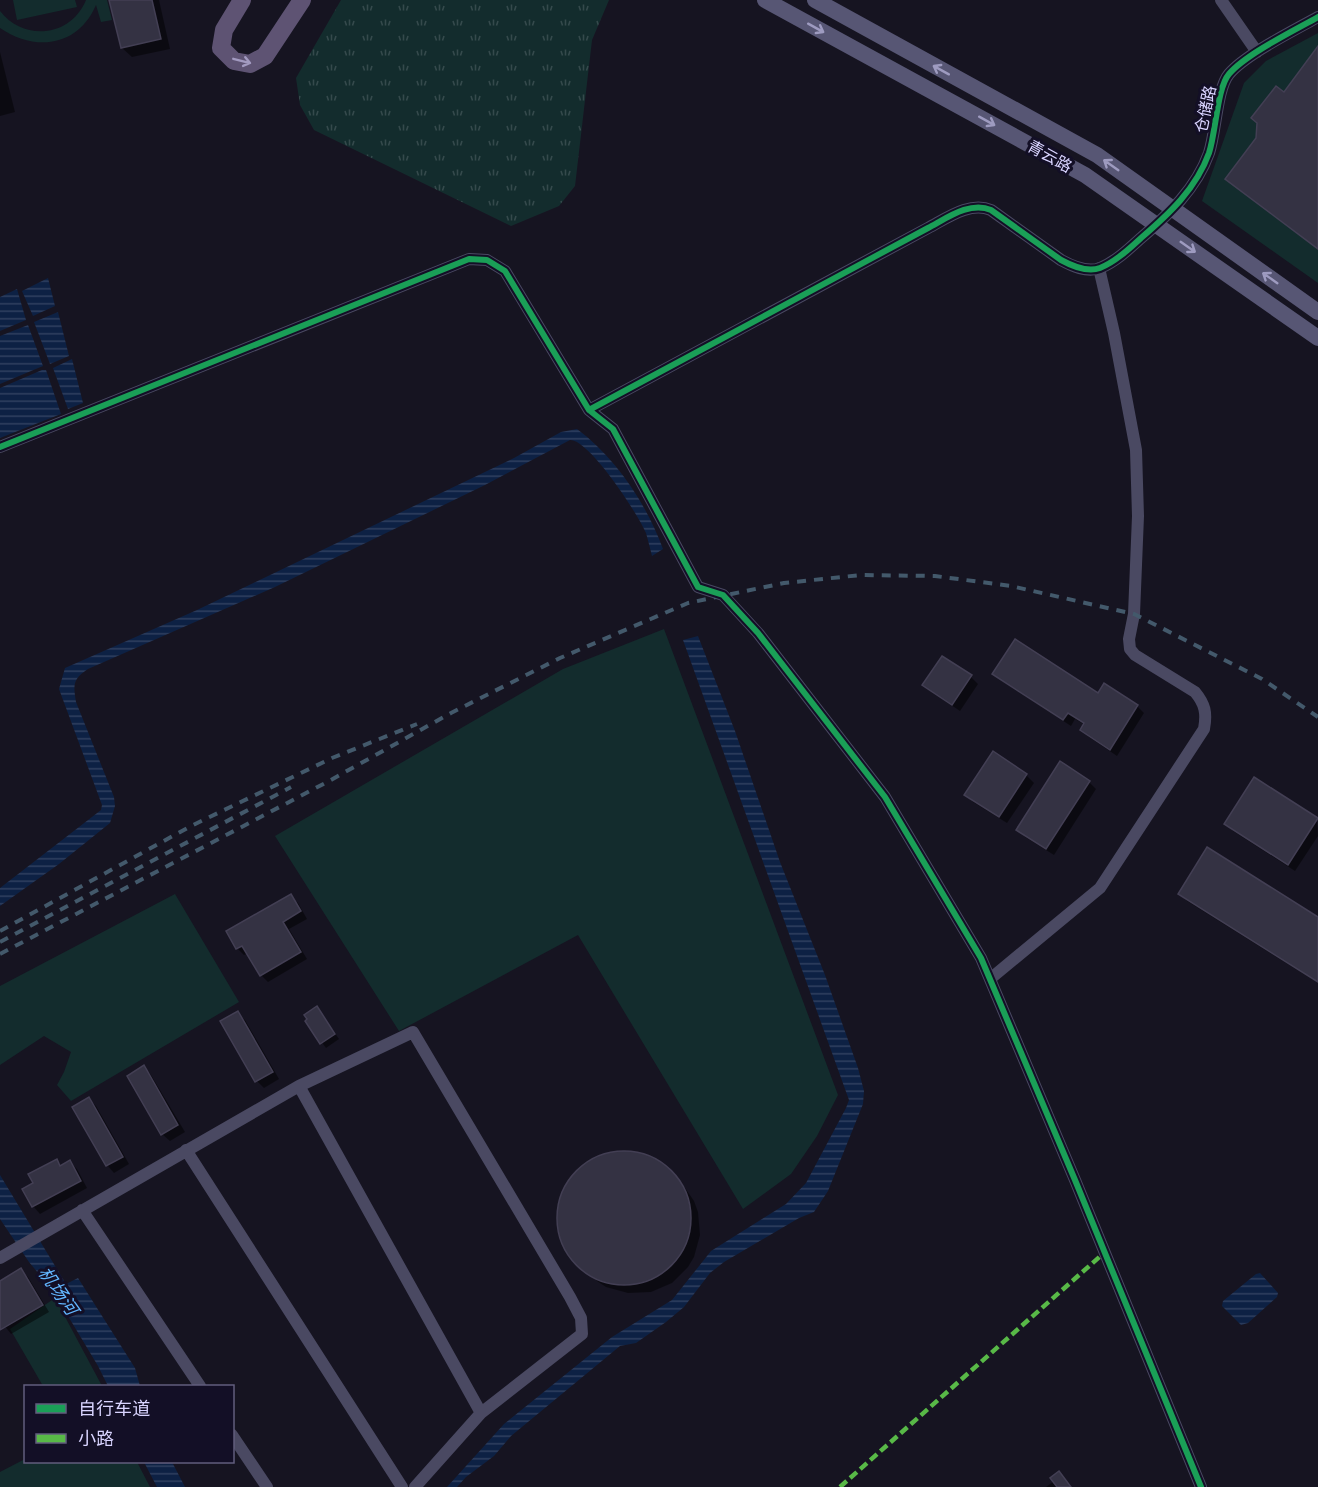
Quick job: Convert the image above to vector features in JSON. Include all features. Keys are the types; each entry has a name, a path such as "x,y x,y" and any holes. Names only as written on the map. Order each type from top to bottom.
{"main road":[{"path":"242,0 224,30 221,48 234,61 250,64 265,56 302,0"}],"street":[{"name":"青云路","path":"765,0 1085,175 1318,338"},
{"name":"青云路","path":"815,0 1096,155 1318,312"},
{"path":"1221,0 1257,52"},
{"name":"仓储路","path":"1099,268 1126,252 1174,209 1194,181 1208,155 1215,134 1221,91 1231,72 1257,52 1318,17"},
{"path":"589,410 928,228 971,208 980,206 991,210 1072,266 1086,269 1099,268 1136,450 1138,516 1134,614 1129,639 1130,649 1195,692 1203,701 1207,715 1204,729 1100,888 990,980"},
{"path":"0,447 469,259 487,260 506,271 589,410 613,429 698,587 723,595 758,633 885,797 981,958 1201,1487"},
{"path":"0,1258 299,1086 413,1032 570,1297 581,1318 582,1334 481,1413 415,1487"},
{"path":"299,1086 481,1413"},
{"path":"186,1150 402,1487"},
{"path":"82,1210 199,1385"},
{"path":"234,1438 267,1487"}],"green space":[{"path":"13,0 75,0 77,7 17,20"},
{"path":"86,0 107,0 112,20 101,22 96,5 78,30 67,37 41,42 13,36 0,28 0,11 21,28 46,31 59,28 70,22"},
{"path":"341,0 609,0 592,40 575,186 559,206 511,226 314,130 300,105 296,78"},
{"path":"1318,33 1318,283 1202,201 1244,83 1266,61"},
{"path":"664,629 838,1095 817,1136 791,1174 743,1209 578,935 399,1031 275,836 563,669"},
{"path":"175,894 239,1002 71,1101 57,1085 71,1052 44,1036 0,1065 0,986"},
{"path":"55,1298 101,1385 42,1385 10,1329"},
{"path":"24,1460 24,1463 138,1463 150,1487 0,1487 0,1472"}],"water":[{"path":"48,278 55,306 33,316 22,291"},
{"path":"17,289 26,320 0,331 0,297"},
{"path":"58,312 69,356 50,364 34,322"},
{"path":"28,325 43,366 0,384 0,336"},
{"path":"72,359 83,403 68,409 53,368"},
{"path":"46,370 61,414 0,438 0,388"},
{"path":"577,429 617,468 639,498 663,549 652,556 646,533 612,479 589,451 570,440 485,485 275,587 88,669 75,682 75,696 114,797 115,806 110,823 59,864 0,906 0,888 101,810 102,805 59,689 65,668 197,610 514,458 561,432"},
{"path":"698,636 858,1068 864,1091 863,1104 828,1191 814,1212 799,1218 724,1262 710,1273 684,1307 666,1322 636,1343 620,1346 511,1436 494,1456 466,1477 457,1487 447,1487 504,1424 612,1337 672,1300 711,1251 786,1204 806,1183 849,1100 683,640"},
{"name":"机场河","path":"0,1175 66,1284 78,1278 135,1368 140,1385 108,1385 53,1291 29,1262 0,1219"},
{"path":"1260,1273 1278,1293 1277,1297 1248,1323 1241,1325 1222,1306 1223,1301"},
{"path":"145,1463 173,1463 185,1487 157,1487"}],"building":[{"path":"109,0 152,0 161,39 121,48"},
{"path":"1318,46 1318,249 1225,179 1256,138 1257,123 1251,118 1276,86 1284,92"},
{"path":"1015,639 1098,693 1104,683 1138,705 1110,750 1080,730 1084,723 1068,713 1063,720 992,674"},
{"path":"942,656 972,675 952,705 922,685"},
{"path":"993,751 1027,774 999,817 964,795"},
{"path":"1060,761 1090,781 1046,849 1016,830"},
{"path":"1254,777 1318,818 1288,865 1224,824"},
{"path":"1207,847 1318,917 1318,982 1178,894"},
{"path":"291,894 301,911 283,922 301,952 260,976 242,946 236,949 226,931"},
{"path":"317,1006 335,1034 320,1044 305,1021 307,1019 304,1015"},
{"path":"238,1011 273,1072 255,1082 220,1021"},
{"path":"144,1065 178,1125 161,1135 127,1076"},
{"path":"89,1097 123,1157 106,1166 72,1107"},
{"path":"624,1151 650,1156 671,1171 686,1192 691,1218 686,1244 671,1265 650,1280 624,1285 598,1280 577,1265 562,1244 557,1218 562,1192 577,1171 598,1156"},
{"path":"57,1159 60,1166 70,1160 81,1181 32,1207 22,1189 33,1183 28,1174"},
{"path":"21,1268 43,1305 0,1330 0,1281"},
{"path":"1059,1471 1071,1487 1057,1487 1050,1478"}],"railway":[{"path":"0,954 329,781 451,713 560,658 688,603 784,583 861,575 935,576 1011,586 1134,614 1262,679 1318,717"},
{"path":"0,931 191,826 332,758 417,724"},
{"path":"0,942 291,787"}],"marked path":[{"path":"840,1487 1105,1252"}],"cycle path":[{"path":"0,447 469,259 487,260 505,271 589,410 967,209 991,210 1061,260 1080,268 1100,268 1122,255 1162,220 1197,178 1209,153 1219,100 1229,74 1247,58 1318,17"},
{"path":"589,410 613,429 698,587 723,595 758,633 885,797 981,958 1201,1487"}]}
